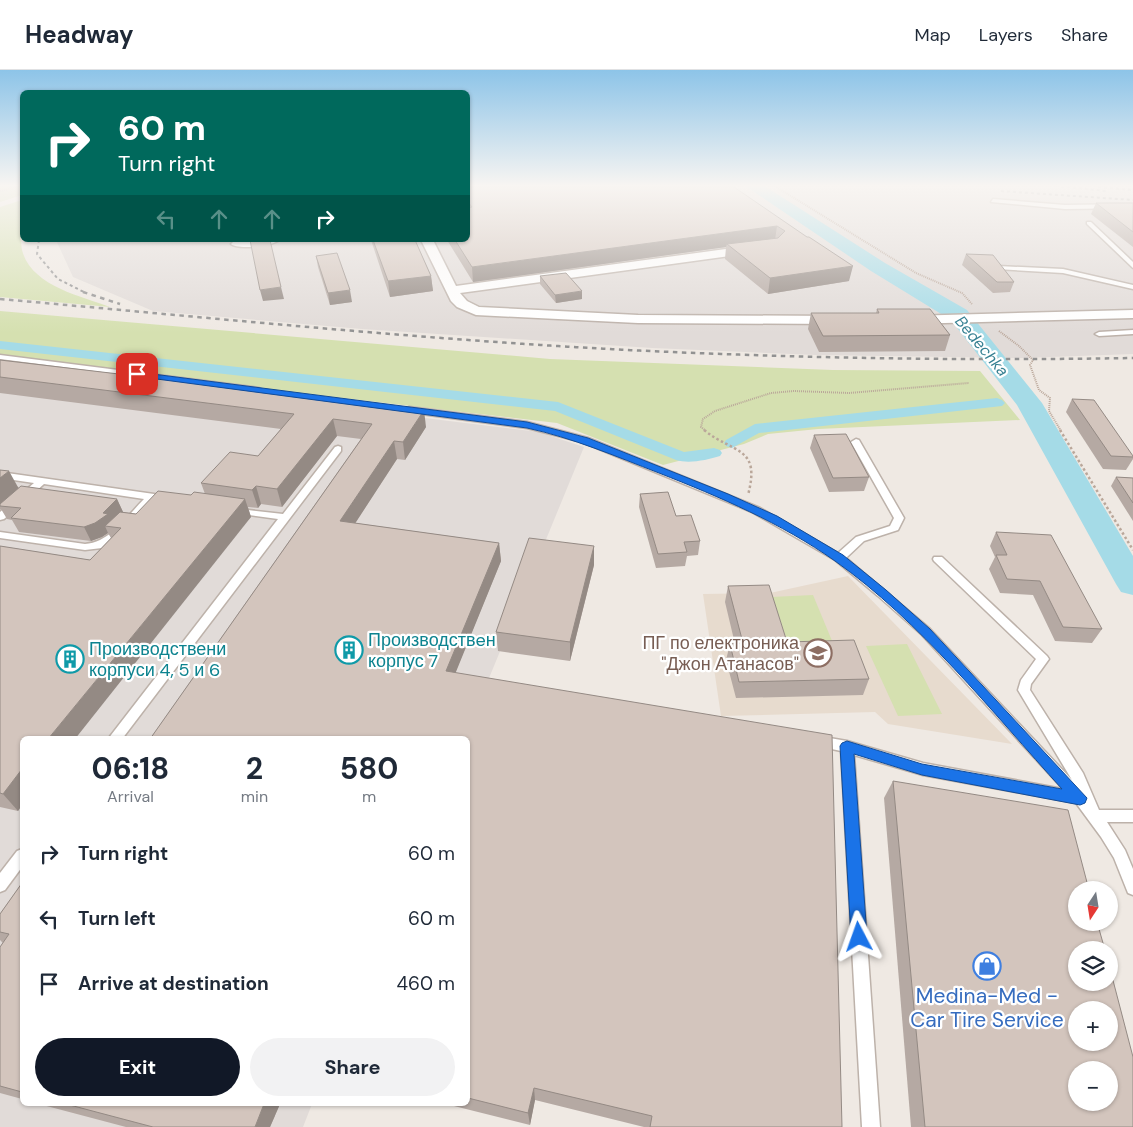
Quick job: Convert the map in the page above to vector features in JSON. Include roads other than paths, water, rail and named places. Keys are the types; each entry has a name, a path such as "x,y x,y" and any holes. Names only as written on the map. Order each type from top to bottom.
{"street":[{"path":"237,244 255,242"},
{"path":"428,242 456,298 462,304 476,311 638,319 853,320"},
{"path":"453,290 765,248"},
{"path":"892,320 1133,314"}],"lane":[{"path":"1101,234 1133,266"},
{"path":"998,268 1063,271 1133,287"},
{"path":"1099,334 1133,332"},
{"path":"0,357 273,392"},
{"path":"400,408 527,425 585,440 744,505 786,526 839,558 882,592 926,632 1080,798 1106,832 1120,855 1133,888"},
{"path":"839,558 860,539 894,528 898,518 856,442"},
{"path":"116,736 338,449"},
{"path":"0,475 180,501"},
{"path":"0,517 42,481"},
{"path":"0,535 85,547 98,546 110,540 151,497"},
{"path":"228,508 286,517"},
{"path":"938,559 1043,659 1025,683 1024,690 1028,700 1069,762 1094,816"},
{"path":"809,739 847,746 922,769 1080,798"},
{"path":"847,746 871,1127"},
{"path":"1094,816 1133,816"},
{"path":"0,886 20,859"}],"waterway":[{"name":"Bedechka","path":"828,234 878,267 959,315 1029,403 1133,584"},
{"path":"0,345 558,407 682,457 714,453"},
{"path":"732,443 755,429 997,403"}],"railway":[{"path":"39,242 37,254 58,279 86,293"},
{"path":"86,293 120,304"},
{"path":"0,299 380,333 608,349 870,358 1133,358"}],"place":[{"name":"Производствeн корпус 7","path":"349,650"},
{"name":"ПГ по електроника \"Джон Атанасов\"","path":"818,653"},
{"name":"Производствени корпуси 4, 5 и 6","path":"70,659"},
{"name":"Medina-Med - Car Tire Service","path":"987,966"}]}
